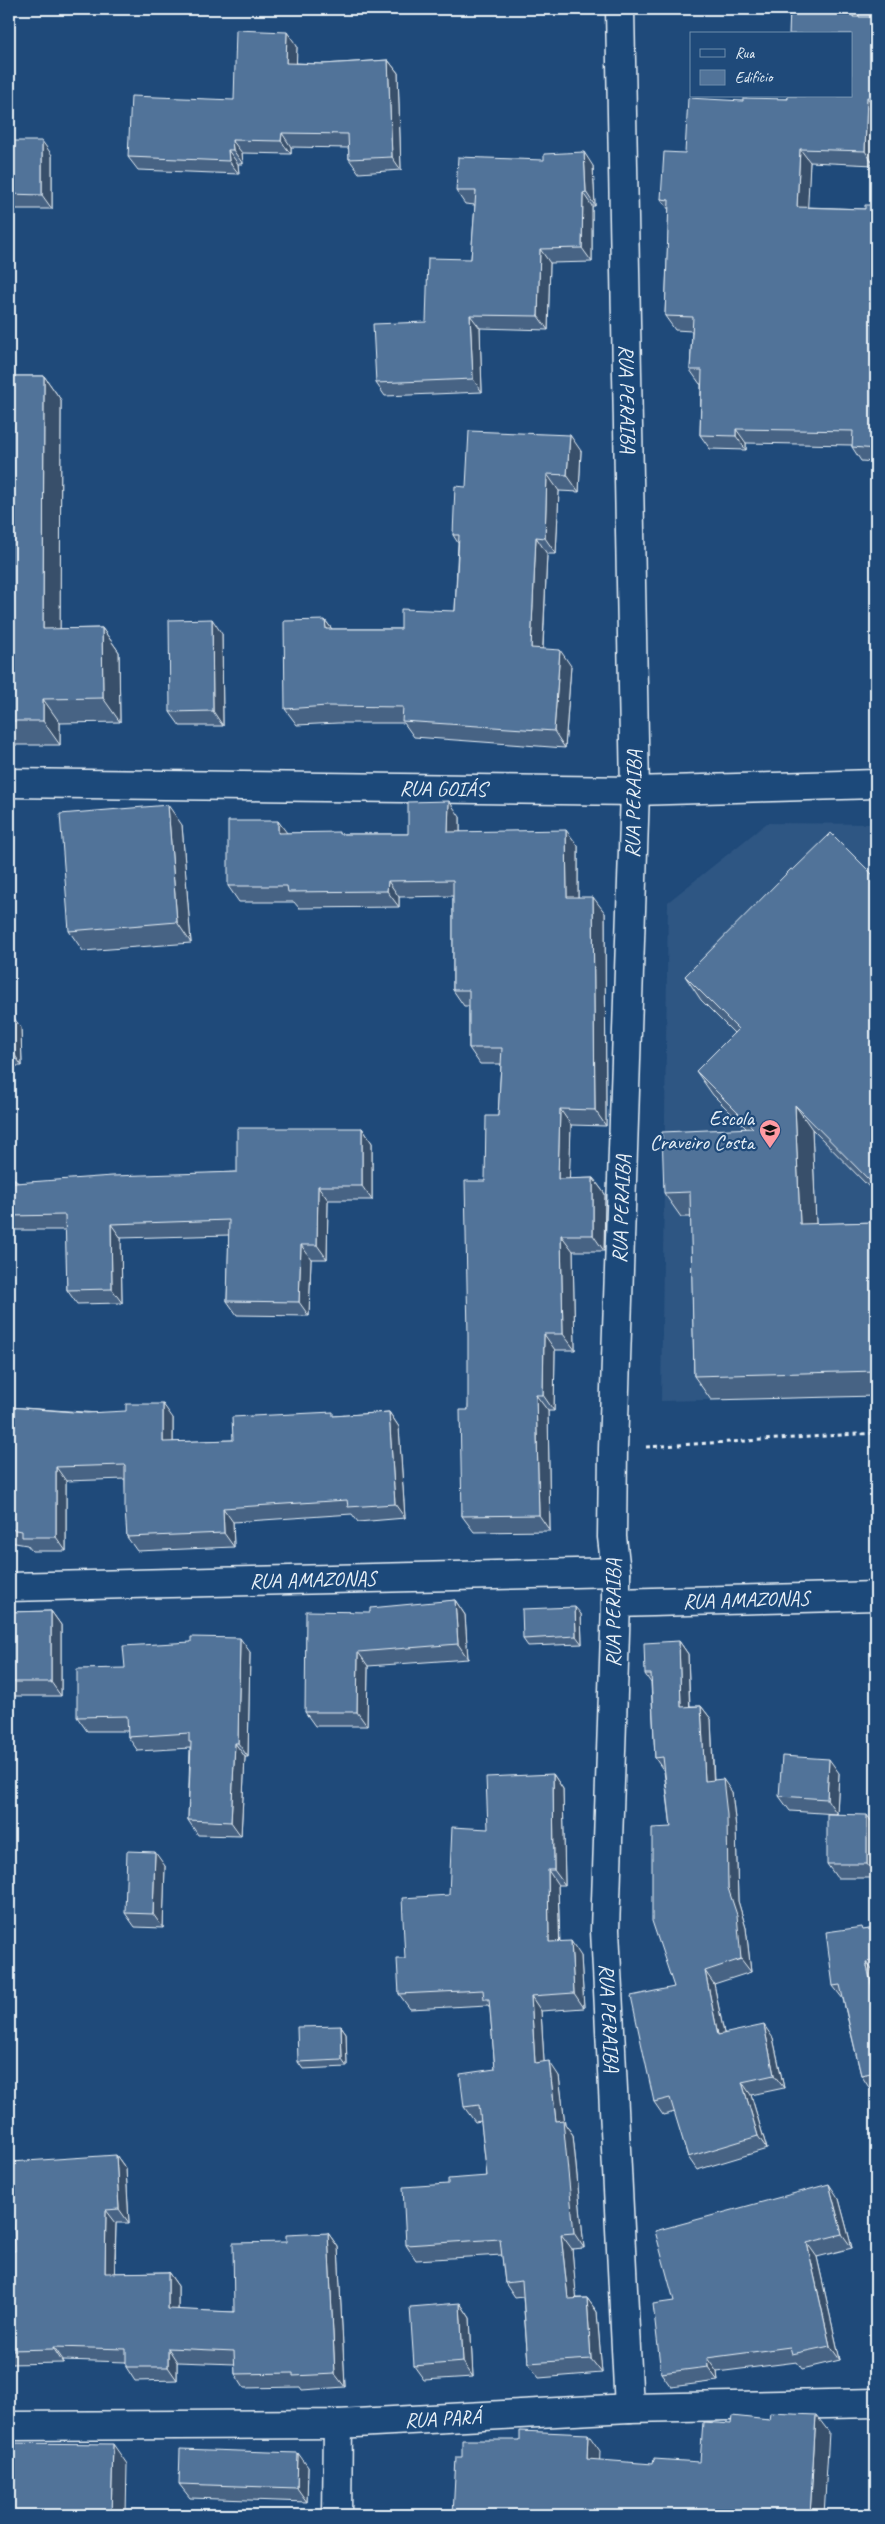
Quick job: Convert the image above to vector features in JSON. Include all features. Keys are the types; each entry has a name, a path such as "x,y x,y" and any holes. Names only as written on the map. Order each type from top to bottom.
{"street":[{"name":"RUA PERAIBA","path":"620,9 635,790 613,1449 612,1538 616,1572 616,1603 605,1930 629,2408"},
{"name":"RUA GOIÁS","path":"9,783 201,787 635,790 876,784"},
{"name":"RUA AMAZONAS","path":"9,1587 616,1572"},
{"name":"RUA AMAZONAS","path":"616,1603 876,1596"},
{"name":"RUA PARÁ","path":"9,2426 338,2424 629,2408 876,2403"},
{"path":"337,2515 338,2424"}],"path":[{"path":"613,1449 876,1433"}],"shaded area":[{"name":"Escola Craveiro Costa","path":"767,823 876,824 876,1396 661,1401 668,902"}],"building":[{"path":"790,9 853,9 853,17 876,17 876,96 867,97 865,151 800,149 797,207 865,209 865,205 876,205 876,449 852,447 853,431 736,429 736,436 700,435 702,370 690,370 693,317 665,316 669,200 661,199 664,152 685,153 688,98 743,101 743,98 852,98 852,32 789,32"},
{"path":"236,30 287,32 286,63 323,64 388,60 392,157 349,159 348,134 282,133 281,141 232,140 233,150 228,150 229,161 128,157 131,96 234,100"},
{"path":"9,141 42,141 42,195 9,194"},
{"path":"584,152 586,192 583,193 582,248 540,249 538,316 470,315 473,379 376,383 373,324 426,322 428,258 471,259 476,191 456,191 458,157 544,160 544,154"},
{"path":"9,376 44,376 43,629 102,628 103,698 43,699 43,721 9,721"},
{"path":"469,431 570,435 567,475 547,474 545,538 536,537 531,648 560,650 554,731 402,721 403,707 327,706 285,709 284,621 325,620 326,629 401,629 401,609 455,611 459,535 453,535 455,486 466,487"},
{"path":"212,619 213,711 170,712 169,620"},
{"path":"449,801 448,832 566,830 567,897 593,897 595,1110 560,1109 558,1179 593,1178 593,1235 561,1235 563,1334 544,1334 543,1395 536,1395 539,1515 462,1516 460,1410 468,1410 465,1181 485,1181 486,1116 498,1116 502,1048 469,1048 469,990 453,990 453,880 388,881 387,891 288,892 287,886 228,886 228,821 278,821 278,833 408,834 408,802"},
{"path":"168,805 177,922 69,931 60,814"},
{"name":"Escola Craveiro Costa","path":"831,833 876,878 876,1187 795,1105 800,1224 876,1222 876,1371 694,1376 690,1192 664,1193 662,1132 753,1128 696,1071 738,1029 685,976 791,869 793,870"},
{"path":"9,1014 11,1014 12,1051 9,1051"},
{"path":"237,1128 362,1128 362,1186 318,1186 317,1245 301,1245 299,1302 227,1301 229,1220 111,1224 112,1289 67,1290 65,1215 9,1216 9,1179 15,1179 15,1183 112,1176 237,1172"},
{"path":"126,1404 163,1404 163,1442 233,1440 232,1417 333,1412 333,1416 389,1412 395,1504 348,1507 347,1500 223,1508 224,1533 127,1537 125,1465 56,1467 56,1537 22,1537 22,1531 9,1529 9,1407 87,1413 126,1411"},
{"path":"455,1600 458,1644 358,1652 357,1712 305,1712 306,1611 370,1612 370,1608"},
{"path":"575,1607 576,1636 523,1639 522,1609"},
{"path":"51,1611 51,1682 9,1682 9,1612"},
{"path":"191,1637 240,1638 238,1743 235,1743 231,1822 188,1820 191,1742 189,1742 189,1733 128,1737 127,1716 77,1717 77,1669 125,1668 123,1646 191,1642"},
{"path":"679,1641 681,1707 701,1706 705,1781 723,1779 727,1815 728,1888 737,1915 741,1959 705,1971 718,2035 764,2025 774,2075 742,2082 758,2136 688,2157 670,2098 654,2102 631,1996 674,1987 652,1921 652,1828 671,1827 663,1757 655,1758 651,1674 645,1674 644,1643"},
{"path":"782,1756 829,1759 827,1799 779,1796"},
{"path":"553,1774 554,1870 548,1870 549,1942 571,1941 574,1993 531,1996 535,2063 549,2061 556,2121 563,2120 574,2233 561,2234 568,2299 587,2298 591,2359 528,2363 522,2281 505,2283 500,2239 406,2245 403,2187 448,2184 448,2179 487,2176 479,2105 464,2107 460,2074 495,2069 489,1999 484,1999 483,1990 399,1994 397,1959 405,1959 402,1898 449,1895 452,1827 488,1829 486,1777"},
{"path":"827,1814 867,1815 867,1864 827,1864"},
{"path":"127,1851 155,1852 153,1914 125,1913"},
{"path":"862,1927 863,1930 876,1928 876,1960 866,1962 876,2005 876,2072 861,2075 840,1985 833,1986 826,1932"},
{"path":"341,2026 342,2060 298,2062 297,2027"},
{"path":"116,2155 119,2209 106,2210 105,2273 168,2272 168,2309 234,2312 233,2243 286,2242 286,2235 328,2233 335,2374 293,2376 293,2373 235,2374 234,2351 168,2348 168,2367 126,2367 126,2349 54,2347 54,2349 9,2350 9,2251 15,2251 11,2162"},
{"path":"829,2184 842,2234 807,2243 830,2346 792,2354 790,2347 707,2358 708,2367 661,2373 653,2304 674,2301 655,2231"},
{"path":"460,2303 463,2362 414,2366 410,2307"},
{"path":"770,2413 816,2415 810,2515 453,2515 456,2457 462,2457 462,2440 520,2440 520,2431 588,2434 587,2459 653,2464 654,2459 700,2462 703,2422 731,2424 732,2416 769,2420"},
{"path":"9,2443 113,2444 111,2515 9,2515"},
{"path":"180,2449 298,2453 297,2488 179,2484"}],"place":[{"name":"Escola Craveiro Costa","path":"770,1149"}]}
